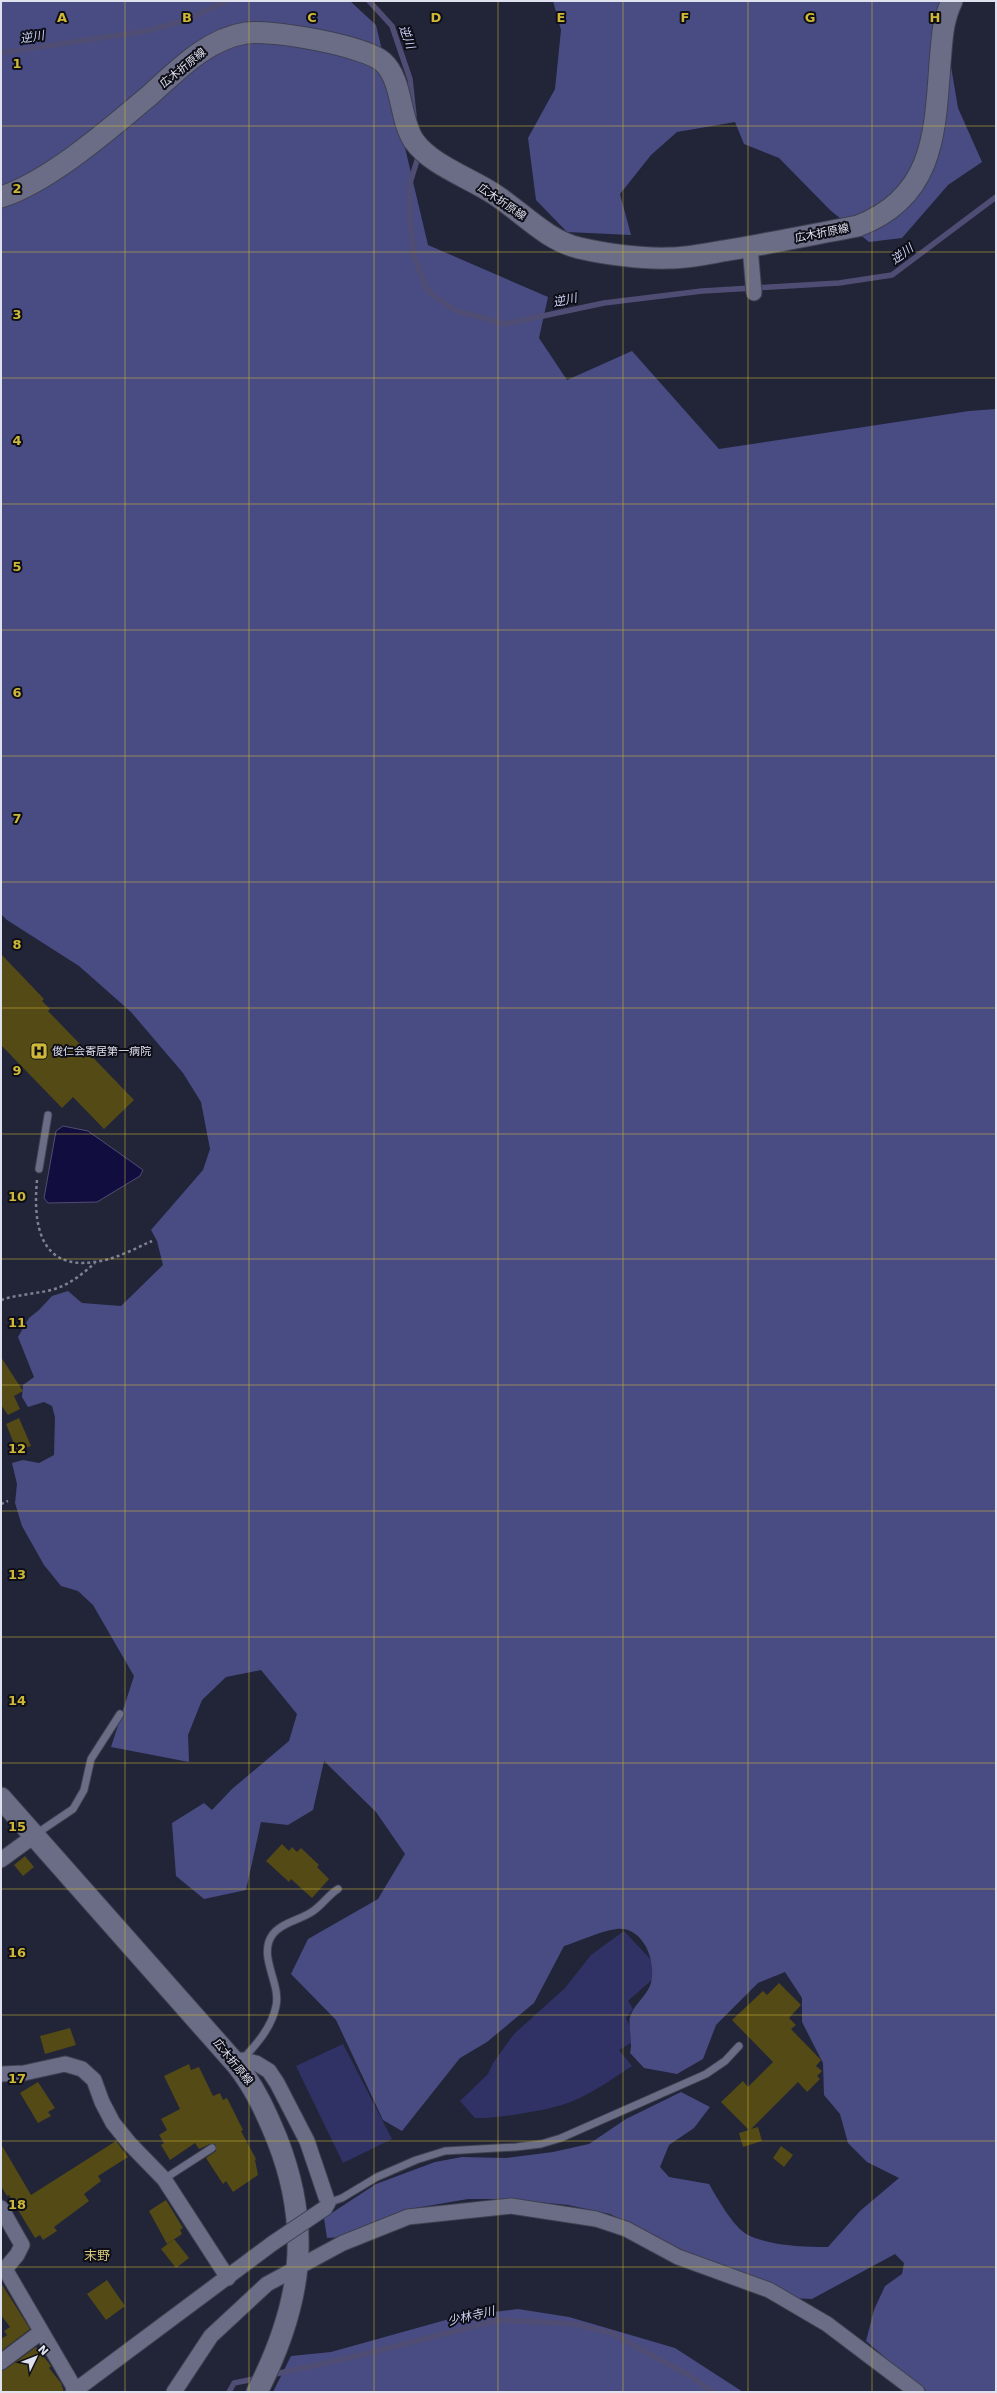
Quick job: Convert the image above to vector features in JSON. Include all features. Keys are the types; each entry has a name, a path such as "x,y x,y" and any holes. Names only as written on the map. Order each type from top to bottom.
{"main road":[{"name":"広木折原線","path":"1,198 42,178 128,114 199,52 222,40 246,33 276,32 366,53 384,62 396,83 406,125 415,142 442,164 494,194 551,236 577,247 669,258 750,247 858,226 876,219 902,198 918,177 931,148 942,34 945,15 952,1"},
{"name":"広木折原線","path":"1,1798 239,2062 265,2109 287,2165 297,2215 298,2268 285,2329 257,2392"}],"street":[{"path":"750,247 754,293"},
{"path":"1,1860 34,1836"},
{"path":"1,2208 22,2245 17,2255 5,2269 74,2391 326,2205 307,2141 277,2083 269,2071 256,2063 239,2062"},
{"path":"1,2074 24,2073 65,2064 82,2069 94,2080 102,2102 130,2144 164,2179 228,2278"},
{"path":"174,2392 211,2336 267,2284 343,2243 408,2218 511,2206 596,2219 626,2229 678,2257 769,2290 827,2324 917,2392"},
{"path":"1,2362 41,2332"}],"lane":[{"path":"39,1169 48,1115"},
{"path":"34,1836 73,1809 84,1790 91,1759 120,1714"},
{"path":"239,2062 269,2025 276,2005 275,1985 267,1953 271,1937 281,1928 310,1913 338,1889"},
{"path":"326,2205 342,2198 377,2177 416,2160 445,2151 516,2147 541,2144 561,2138 706,2074 725,2061 739,2046"},
{"path":"164,2179 212,2148"}],"path":[{"path":"39,1169 35,1206 36,1218 45,1242 52,1254 64,1260 76,1263 95,1262 152,1241"},
{"path":"1,1300 49,1291 65,1285 77,1279 95,1262"},
{"path":"1,1504 8,1501"}],"shaded area":[{"path":"1,1 350,1 376,25 428,245 548,297 539,338 567,380 632,351 719,449 969,411 996,409 996,2392 928,2392 915,2384 866,2341 874,2310 885,2286 902,2274 904,2263 895,2254 812,2299 791,2298 722,2270 610,2214 568,2205 508,2199 468,2199 404,2210 343,2237 327,2238 324,2218 376,2184 435,2162 462,2157 506,2158 553,2152 589,2144 626,2119 681,2092 710,2107 694,2128 669,2145 660,2167 669,2177 709,2184 726,2212 737,2226 748,2235 757,2239 777,2244 828,2247 860,2211 899,2178 867,2162 848,2143 840,2114 824,2095 823,2063 802,2022 802,1998 785,1972 758,1983 716,2025 703,2059 677,2074 644,2068 630,2053 630,2017 650,1986 652,1967 647,1948 641,1940 635,1934 626,1930 617,1929 564,1946 534,2003 487,2042 460,2058 402,2131 383,2120 336,2020 291,1974 308,1939 378,1899 405,1854 376,1812 324,1761 313,1810 288,1825 261,1822 246,1890 204,1899 176,1876 172,1823 204,1803 212,1810 232,1789 289,1741 297,1714 261,1670 226,1677 202,1700 188,1735 189,1762 111,1747 134,1676 93,1605 78,1591 61,1586 44,1565 22,1526 15,1503 17,1484 12,1463 23,1460 39,1463 54,1455 55,1417 52,1406 44,1402 28,1407 22,1397 23,1385 34,1377 18,1337 29,1318 52,1296 68,1291 82,1303 121,1306 163,1265 157,1241 151,1230 203,1170 210,1149 201,1102 183,1073 131,1012 79,966 7,920 1,914"},
{"path":"553,1 952,1 944,25 958,108 982,162 948,185 902,238 869,242 830,210 779,158 744,144 735,122 677,132 651,155 620,194 631,235 567,232 536,200 528,138 555,89 561,30"},
{"path":"63,1126 88,1131 143,1170 140,1176 97,1202 48,1203 44,1198 56,1131"},
{"path":"624,1931 654,1963 654,1978 628,2001 633,2009 626,2018 636,2040 619,2050 632,2066 590,2093 572,2102 519,2114 475,2118 460,2101 488,2074 493,2063 514,2034 565,1988 591,1955"},
{"path":"343,2044 392,2139 343,2163 296,2066"},
{"path":"518,2309 569,2317 675,2348 743,2392 273,2392 291,2356 331,2352 460,2316"}],"building":[{"path":"1,954 44,999 42,1001 50,1009 48,1011 134,1100 104,1129 73,1097 62,1108 1,1045"},
{"path":"1,1357 23,1391 14,1396 20,1409 8,1415 1,1405"},
{"path":"19,1418 31,1446 17,1451 6,1424"},
{"path":"282,1844 289,1851 292,1847 297,1852 301,1848 319,1865 317,1867 329,1879 312,1898 291,1879 289,1882 266,1861"},
{"path":"25,1856 34,1867 23,1876 14,1865"},
{"path":"779,1983 801,2005 789,2018 796,2025 791,2029 821,2060 816,2066 822,2071 817,2076 820,2079 807,2092 798,2082 751,2129 758,2127 762,2141 743,2147 739,2133 749,2130 721,2102 743,2081 748,2087 773,2062 732,2020 763,1991 767,1995"},
{"path":"70,2028 76,2045 45,2054 40,2036"},
{"path":"189,2064 191,2070 199,2067 213,2096 220,2093 223,2100 227,2098 243,2130 241,2131 256,2159 258,2175 233,2192 226,2181 223,2184 206,2158 216,2151 215,2144 210,2144 199,2149 195,2143 170,2160 161,2145 164,2143 159,2135 167,2130 161,2119 180,2109 164,2076"},
{"path":"38,2082 55,2108 48,2112 51,2116 38,2123 20,2093"},
{"path":"116,2141 128,2157 98,2176 101,2181 84,2194 89,2201 54,2227 57,2231 43,2240 40,2235 35,2238 9,2195 7,2196 1,2186 1,2144 31,2195"},
{"path":"781,2146 793,2155 784,2167 773,2158"},
{"path":"166,2200 183,2228 180,2230 182,2234 167,2244 149,2211"},
{"path":"174,2239 189,2258 176,2268 161,2249"},
{"path":"107,2280 125,2306 106,2320 87,2294"},
{"path":"1,2283 30,2329 1,2351 1,2339 7,2335 4,2331 10,2327 1,2315"},
{"path":"36,2347 51,2366 49,2368 61,2383 64,2392 1,2392 1,2371"}],"waterway":[{"name":"逆川","path":"1,53 146,31 180,22 227,1"},
{"name":"逆川","path":"369,1 392,26 410,79 414,116"},
{"name":"逆川","path":"419,154 410,183 410,221 414,256 426,288 436,298 457,311 505,324 604,303 702,291 839,283 892,275 996,197"},
{"name":"少林寺川","path":"271,2375 357,2356 499,2320 575,2324 611,2333 690,2376 713,2392"},
{"name":"少林寺川","path":"229,2392 234,2383 259,2378"}],"place":[{"name":"俊仁会寄居第一病院","path":"39,1051"}],"district":[{"name":"末野","path":"97,2255"}]}
